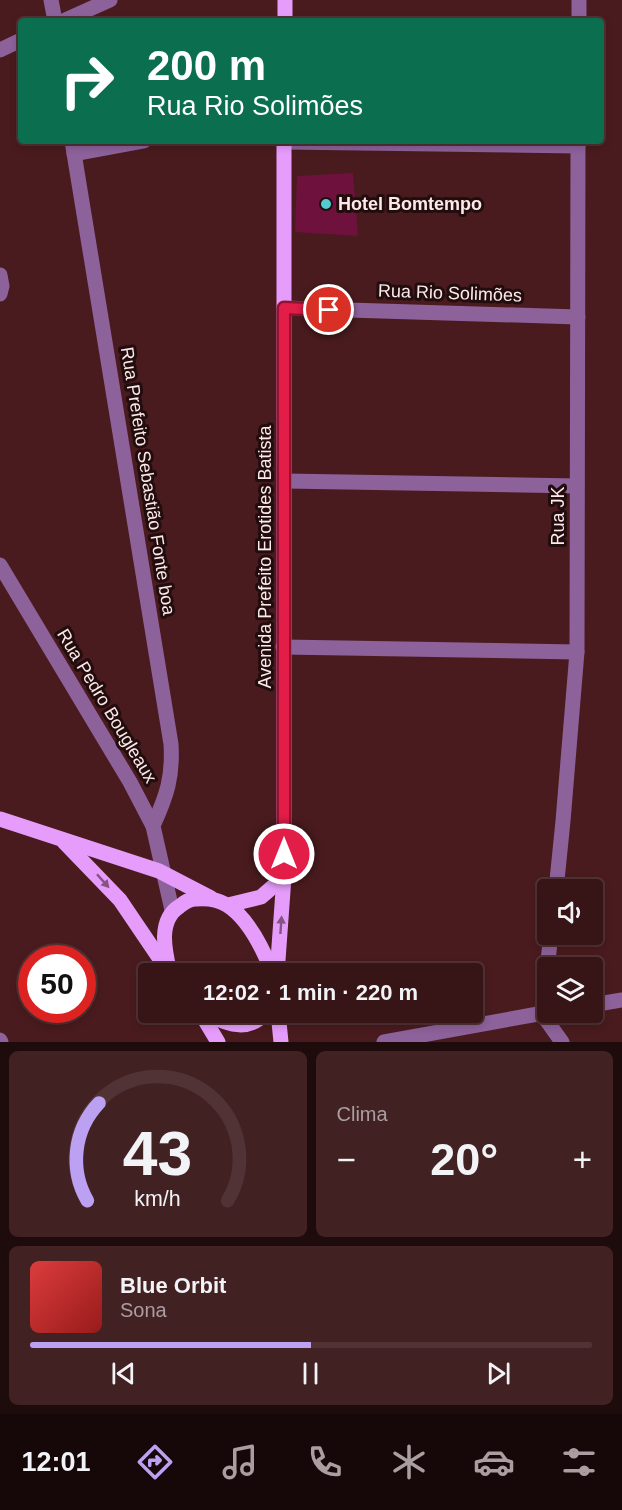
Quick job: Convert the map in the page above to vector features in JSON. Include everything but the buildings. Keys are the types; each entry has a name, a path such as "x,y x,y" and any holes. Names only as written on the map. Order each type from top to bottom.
{"main road":[{"path":"285,0 285,18"},
{"name":"Avenida Prefeito Erotides Batista","path":"276,963 284,877 284,144"},
{"path":"0,819 106,852 166,874 228,905 253,934 270,963"},
{"path":"62,840 120,900 163,963"},
{"path":"228,905 261,897 284,877"},
{"path":"167,963 164,951 164,930 172,910 190,899 211,898"},
{"path":"207,1023 218,1042"},
{"path":"224,1023 235,1026 250,1023"},
{"path":"279,1023 282,1042"}],"street":[{"path":"51,0 54,18"},
{"path":"70,18 110,0"},
{"path":"579,0 579,18"},
{"path":"0,50 18,41"},
{"path":"73,148 114,144"},
{"name":"Rua JK","path":"557,879 577,652 578,144"},
{"name":"Rua Prefeito Sebastião Fonte boa","path":"73,148 171,744 171,778 168,793 153,826"},
{"path":"0,275 2,286 0,294"},
{"name":"Rua Rio Solimões","path":"284,308 578,316"},
{"path":"285,481 578,486"},
{"name":"Rua Pedro Bougleaux","path":"0,565 130,782 153,826 166,874 172,910"},
{"path":"283,647 577,652"},
{"path":"603,1003 622,1000"},
{"path":"384,1042 537,1015"},
{"path":"552,1023 562,1042"}],"place":[{"name":"Hotel Bomtempo","path":"326,204"}],"route":[{"path":"284,854 284,308 329,310"}]}
